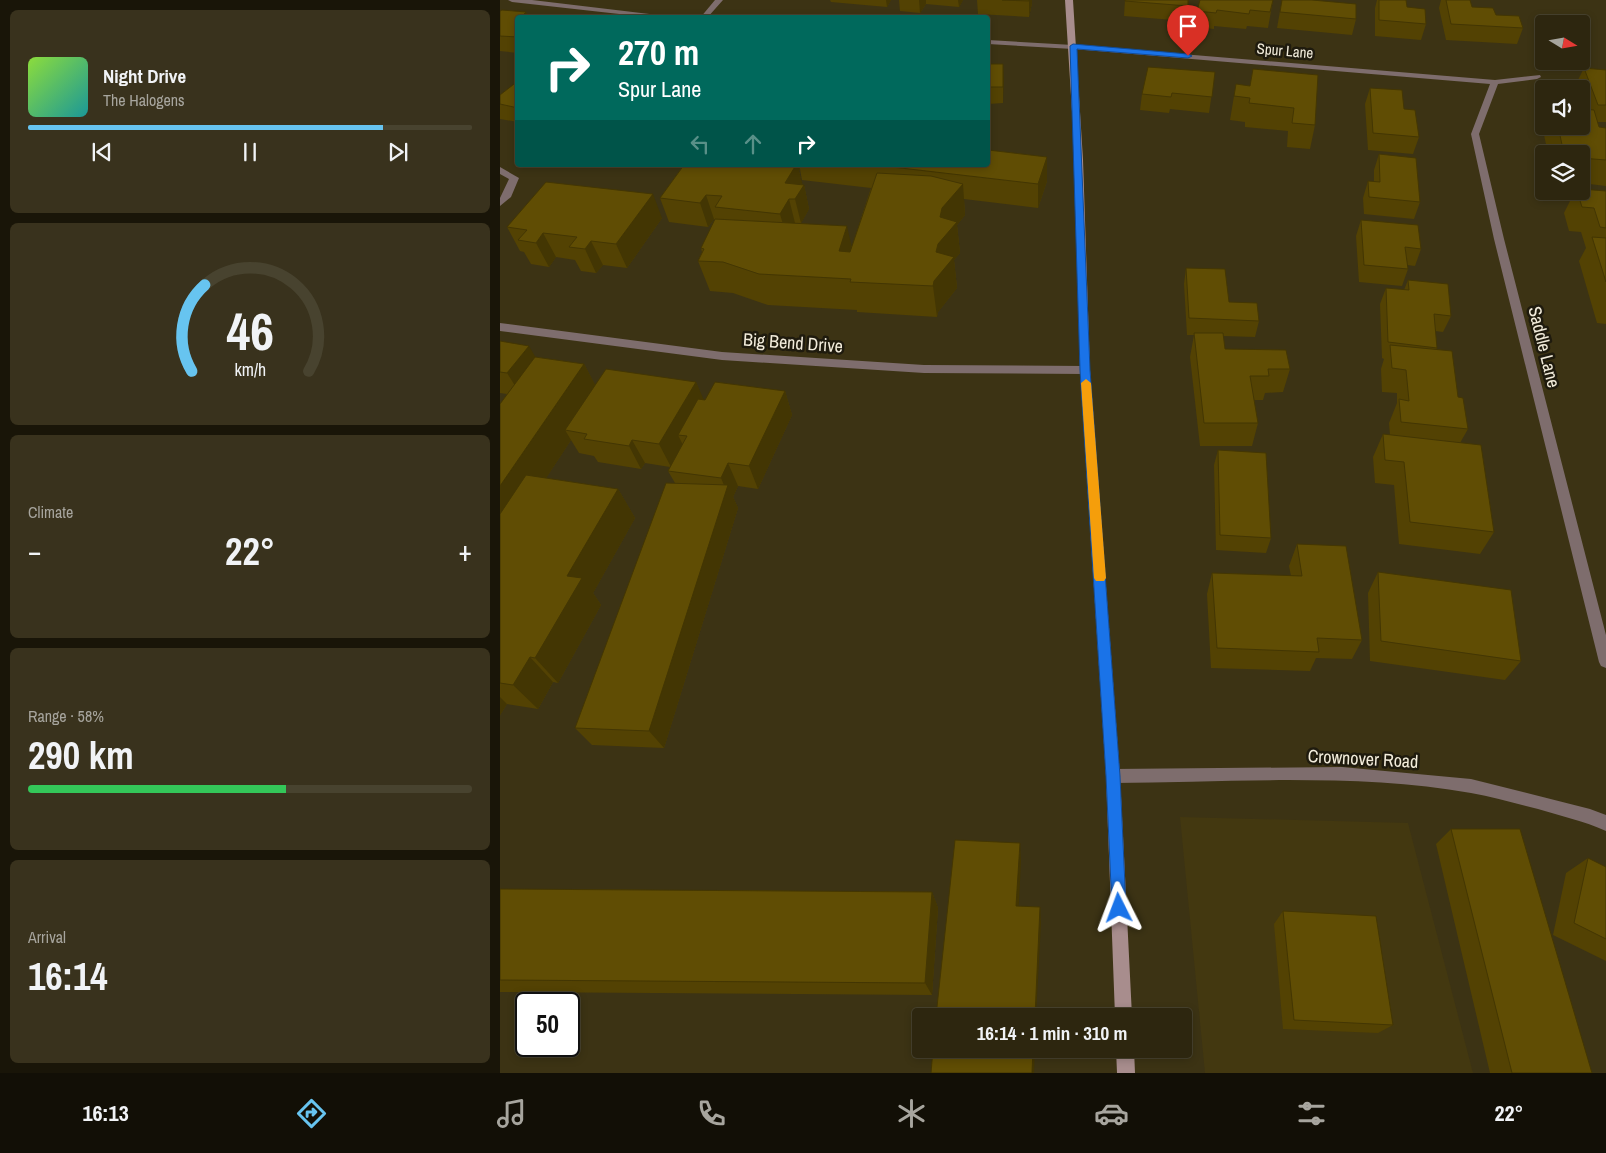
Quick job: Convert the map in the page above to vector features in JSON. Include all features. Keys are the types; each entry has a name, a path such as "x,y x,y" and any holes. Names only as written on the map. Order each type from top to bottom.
{"main road":[{"path":"1069,0 1073,46 1085,370 1113,776 1124,1008"},
{"path":"1125,1058 1126,1073"}],"street":[{"path":"512,0 652,15"},
{"path":"706,15 720,0"},
{"name":"Spur Lane","path":"990,42 1073,46 1495,82"},
{"path":"1495,82 1537,77"},
{"name":"Saddle Lane","path":"1495,82 1475,134 1606,662"},
{"path":"500,170 514,178 506,197 500,204"},
{"name":"Big Bend Drive","path":"500,327 722,356 924,369 1085,370"},
{"name":"Crownover Road","path":"1113,776 1342,774 1417,780 1471,786 1511,795 1590,816 1606,823"}],"shaded area":[{"path":"1180,817 1408,823 1473,1073 1205,1073"}],"building":[{"path":"1188,0 1188,6 1125,1"},
{"path":"1200,0 1273,0 1270,12 1250,10 1249,14 1217,10 1216,13 1197,11"},
{"path":"1282,0 1312,0 1356,4 1356,19 1280,12"},
{"path":"1379,0 1406,0 1407,7 1425,9 1426,24 1379,20"},
{"path":"1446,0 1470,0 1472,7 1493,8 1496,15 1519,16 1523,28 1451,24"},
{"path":"500,11 526,12 523,15 515,15 515,37 500,36"},
{"path":"990,64 1003,64 1003,87 990,87"},
{"path":"1148,67 1215,72 1212,97 1172,93 1171,97 1142,94"},
{"path":"1253,69 1318,75 1315,125 1292,123 1294,108 1249,103 1250,98 1234,96 1236,84 1250,86"},
{"path":"1585,70 1606,70 1606,105 1598,105"},
{"path":"515,83 515,107 500,104 500,95"},
{"path":"1370,88 1402,90 1404,109 1415,110 1419,137 1373,133"},
{"path":"1590,110 1594,110 1599,127 1606,128 1606,160 1590,159 1590,145 1562,145 1560,135 1590,135"},
{"path":"990,150 1047,157 1038,184 892,167 990,167"},
{"path":"1379,154 1416,158 1420,202 1369,197 1368,181 1380,182"},
{"path":"683,167 795,167 785,183 804,185 795,199 789,199 780,214 715,207 722,196 706,195 700,203 660,198"},
{"path":"877,173 931,176 963,184 942,208 940,217 957,222 938,244 936,252 954,257 934,281 933,286 850,282 851,279 759,274 723,262 698,261 704,249 701,248 715,219 847,226 839,251 850,252"},
{"path":"546,182 653,194 616,244 591,241 585,249 569,247 577,237 543,233 536,243 518,240 527,230 507,227"},
{"path":"1590,190 1606,191 1606,228 1600,227 1594,208 1582,207 1580,200 1590,200"},
{"path":"1361,220 1418,225 1421,249 1405,247 1408,269 1364,265"},
{"path":"1592,237 1606,238 1606,282"},
{"path":"1186,268 1225,269 1229,302 1257,303 1259,321 1189,318"},
{"path":"1408,280 1448,284 1451,316 1434,314 1437,348 1388,342 1386,288 1409,290"},
{"path":"1194,333 1223,333 1225,349 1286,350 1290,369 1268,369 1269,376 1250,376 1258,423 1204,423"},
{"path":"500,341 529,346 507,373 500,372"},
{"path":"1390,345 1452,351 1458,397 1463,398 1468,429 1401,422 1399,399 1409,401 1406,370 1392,368"},
{"path":"535,357 584,364 500,486 500,404"},
{"path":"606,369 696,382 659,444 632,440 629,446 584,439 587,434 565,430"},
{"path":"715,382 785,391 749,466 728,463 721,478 668,471 687,436 678,435 698,399 705,400"},
{"path":"1383,434 1481,445 1494,532 1410,522 1404,462 1385,460"},
{"path":"1218,450 1266,453 1271,538 1220,535"},
{"path":"526,475 618,489 567,576 582,578 535,658 530,657 513,685 500,683 500,514"},
{"path":"666,483 728,485 649,731 575,728"},
{"path":"1297,544 1346,546 1362,640 1317,638 1319,652 1217,648 1212,573 1302,576"},
{"path":"1378,572 1511,590 1521,661 1381,641"},
{"path":"1451,829 1520,829 1592,1073 1512,1073"},
{"path":"955,840 1020,843 1016,906 1040,907 1035,1008 937,1008"},
{"path":"1588,858 1606,867 1606,939 1574,923"},
{"path":"500,889 932,892 925,983 500,980"},
{"path":"1283,911 1376,916 1393,1025 1294,1020"},
{"path":"932,1058 1033,1058 1032,1073 931,1073"}],"slow traffic":[{"path":"1086,383 1100,578"}],"route":[{"path":"1119,908 1113,776 1085,370 1073,46 1188,56"}]}
